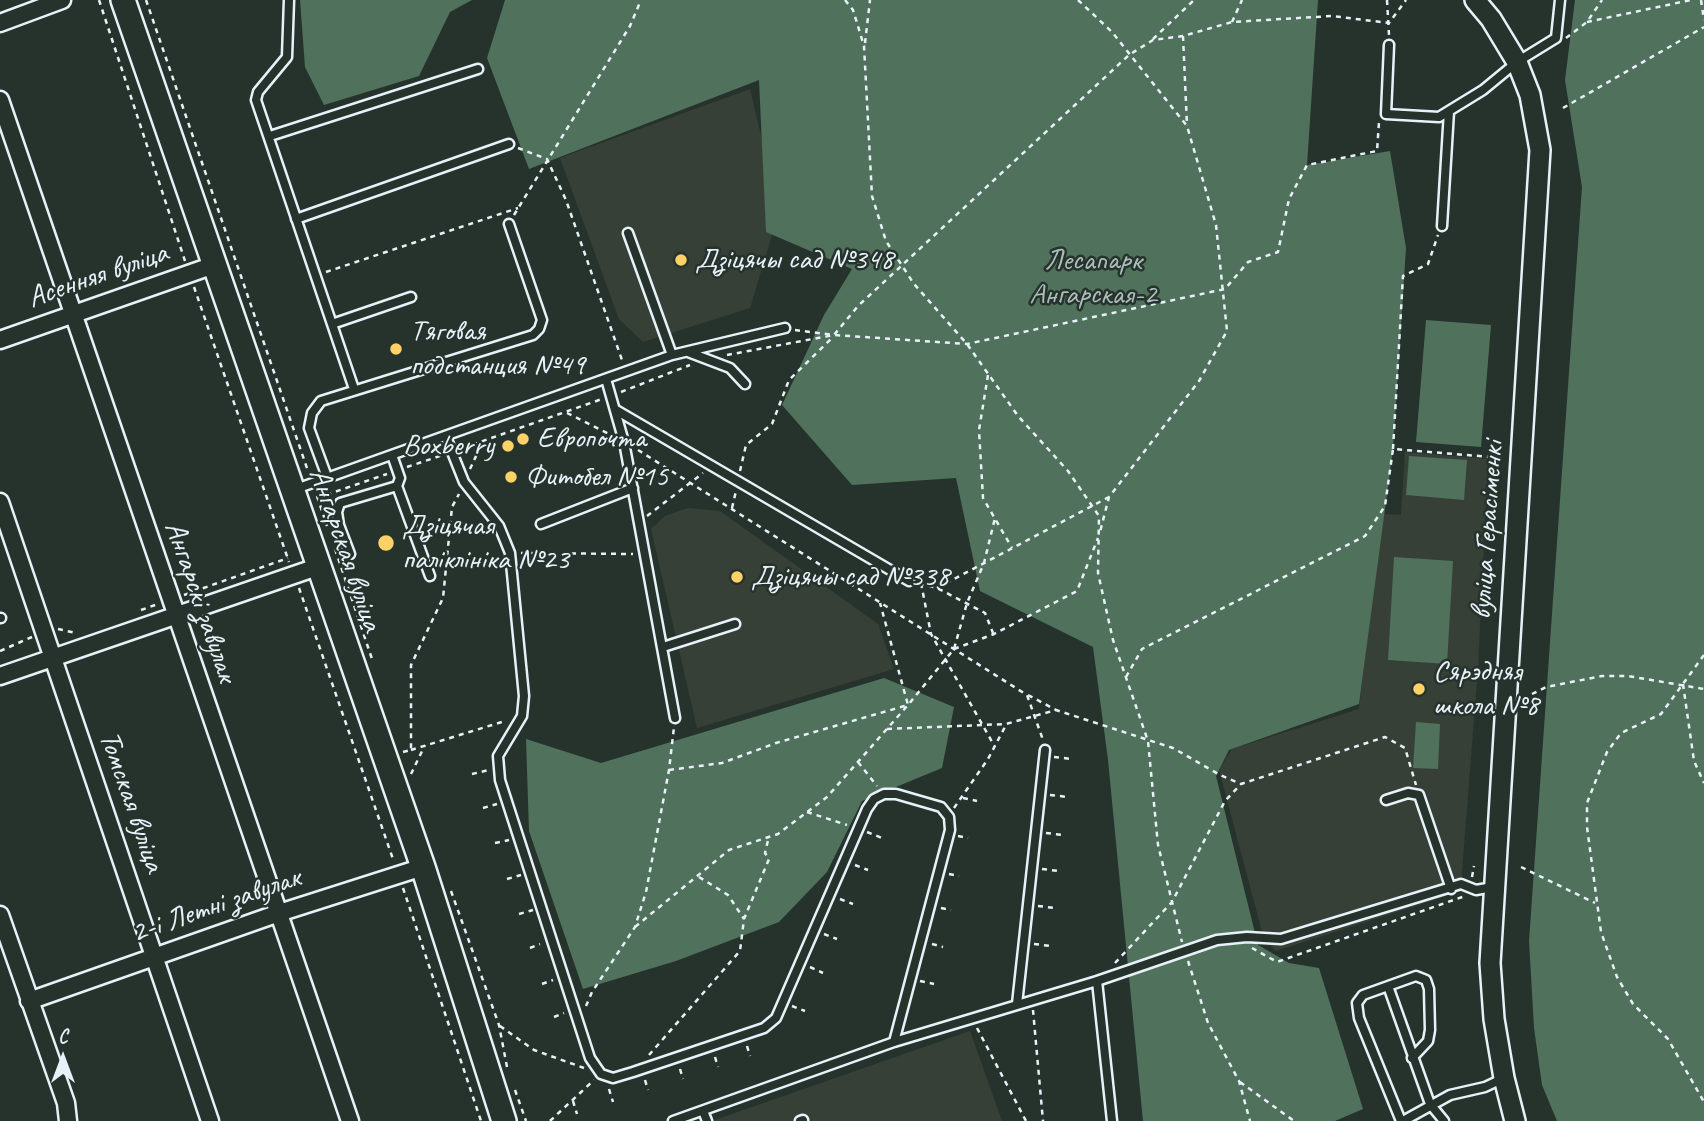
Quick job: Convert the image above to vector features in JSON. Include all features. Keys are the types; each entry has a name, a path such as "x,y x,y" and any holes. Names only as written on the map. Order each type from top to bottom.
{"main road":[{"name":"Ангарская вуліца","path":"123,0 214,265 302,487 317,567 423,867 504,1121"}],"street":[{"path":"0,23 62,0"},
{"name":"вуліца Герасіменкі","path":"1475,0 1491,19 1517,62 1536,122 1541,174 1490,963 1494,1019 1504,1078 1515,1121"},
{"name":"Ангарскі завулак","path":"0,100 350,1121"},
{"name":"Асенняя вуліца","path":"0,340 214,265"},
{"name":"Томская вуліца","path":"0,502 210,1121"},
{"path":"0,676 317,567"},
{"name":"2-і Летні завулак","path":"29,1001 279,913 423,867"},
{"path":"0,915 66,1103 68,1121"}],"lane":[{"path":"289,0 287,57 258,92 256,100 354,389"},
{"path":"1389,45 1386,114 1439,117 1483,90 1517,62 1556,38 1560,0"},
{"path":"270,136 478,69"},
{"path":"1442,226 1449,111"},
{"path":"296,219 509,144"},
{"path":"327,477 309,428 312,413 321,401 533,335 539,329 542,320 509,224"},
{"path":"628,233 672,355"},
{"path":"332,324 411,297"},
{"path":"302,487 684,351 785,328"},
{"path":"684,351 710,358 730,368 745,384"},
{"path":"606,379 624,442 675,719"},
{"path":"616,410 909,581"},
{"path":"446,436 464,482 499,526 510,553 524,696 522,716 501,746 499,768 503,791 590,1058 601,1074 613,1078 633,1072 764,1028 776,1018 867,809 874,799 884,794 896,794 941,807 948,817 950,830 894,1042"},
{"path":"392,455 398,470 397,485 430,576"},
{"path":"350,554 339,525 337,512 340,503 397,485"},
{"path":"541,524 632,488"},
{"path":"663,646 735,624"},
{"path":"1017,1004 1045,753"},
{"path":"1386,800 1408,793 1419,795 1451,889"},
{"path":"673,1121 894,1042 973,1020 1184,951 1234,938 1281,939 1461,884 1469,888 1493,887"},
{"path":"1412,1058 1428,1041 1426,980 1416,976 1363,995 1357,1003 1359,1017 1402,1121 1430,1104 1504,1078"},
{"path":"1097,981 1112,1121"},
{"path":"1388,986 1430,1104 1444,1121"},
{"path":"703,1111 707,1121"}],"path":[{"path":"146,0 302,487 317,498 329,531"},
{"path":"509,224 630,26 641,0"},
{"path":"845,0 853,10 864,46"},
{"path":"870,0 864,46 872,196 886,241 902,266 967,344 1018,416 1069,471 1099,516 1098,573 1113,640 1148,741 1158,845 1184,951 1208,1023 1239,1082 1250,1121"},
{"path":"1078,0 1112,32 1187,125"},
{"path":"732,508 746,445 772,424 789,380 834,335 858,306 1129,55 1153,40 1194,0"},
{"path":"1233,22 1242,0"},
{"path":"1387,0 1389,45"},
{"path":"1390,23 1406,0"},
{"path":"1602,0 1587,22 1691,0"},
{"path":"1701,0 1704,20"},
{"path":"1153,40 1183,36 1233,22 1332,16 1390,23"},
{"path":"1563,108 1704,27"},
{"path":"937,588 1109,496 1199,381 1227,331 1225,289 1216,225 1187,125 1183,36"},
{"path":"785,328 834,335 967,344 1225,289 1248,262 1278,252 1289,199 1307,165 1377,151 1379,114 1386,114"},
{"path":"509,144 547,159 566,200 626,372"},
{"path":"316,275 518,208"},
{"path":"1126,677 1142,649 1365,536 1384,506 1393,449 1403,276 1428,264 1442,226"},
{"path":"317,498 612,396 710,358 834,335"},
{"path":"988,375 979,430 979,469 983,498 1012,548"},
{"path":"565,412 624,442 690,482 1027,695 1056,710 1173,748 1241,784"},
{"path":"411,750 411,665 443,598 452,507 483,441"},
{"path":"1393,449 1507,458"},
{"path":"639,523 712,466"},
{"path":"954,649 993,634 1077,590 1099,535 1109,496"},
{"path":"635,927 729,850 778,834 827,797 947,661 954,649 967,603 984,563 995,518"},
{"path":"332,540 377,674"},
{"path":"510,553 645,555"},
{"path":"131,614 288,558"},
{"path":"909,581 937,588 985,613 993,634"},
{"path":"920,583 931,634 995,747"},
{"path":"880,602 908,705"},
{"path":"0,651 57,629 78,634"},
{"path":"1704,654 1661,714 1621,733 1595,778 1587,803 1595,903 1601,932 1617,976 1633,1004 1668,1039 1704,1102"},
{"path":"1532,694 1546,687 1602,676 1628,676 1704,690"},
{"path":"1682,684 1694,761 1704,783"},
{"path":"1027,695 1037,715 1045,753 1072,760"},
{"path":"670,770 722,764 776,743 908,705"},
{"path":"887,729 1006,724 1056,710"},
{"path":"403,752 522,716"},
{"path":"579,1023 592,992 635,927 646,892 670,770 675,719"},
{"path":"948,817 995,747 1006,724"},
{"path":"1097,981 1172,901 1225,802 1241,784 1385,737 1405,748 1419,795"},
{"path":"407,764 411,775 425,746"},
{"path":"858,762 884,794"},
{"path":"472,774 499,768"},
{"path":"1041,794 1068,797"},
{"path":"962,798 977,801"},
{"path":"807,811 883,838"},
{"path":"1036,832 1063,835"},
{"path":"633,1072 740,951 744,919 768,859 765,853 769,836"},
{"path":"845,862 869,870"},
{"path":"1234,938 1277,962 1464,898 1474,866"},
{"path":"1521,867 1595,903"},
{"path":"1032,869 1059,871"},
{"path":"698,876 728,895 744,919"},
{"path":"450,888 499,1025 510,1077"},
{"path":"831,895 853,904"},
{"path":"1028,905 1055,908"},
{"path":"815,930 838,939"},
{"path":"1024,943 1051,946"},
{"path":"800,963 823,972"},
{"path":"1032,999 1043,1121"},
{"path":"973,1020 1026,1121"},
{"path":"499,1025 534,1050 601,1074 550,1121"},
{"path":"1239,1082 1294,1121"},
{"path":"514,1087 526,1121"},
{"path":"572,1100 577,1114"}],"shaded area":[{"name":"Дзіцячы сад №348","path":"750,89 779,212 750,308 643,342 619,319 560,158"},
{"name":"Сярэдняя школа №8","path":"1405,452 1488,459 1478,668 1461,884 1452,894 1276,951 1264,939 1219,770 1232,749 1359,709 1382,514 1401,515"},
{"name":"Дзіцячы сад №338","path":"688,508 720,511 878,624 894,669 697,728 651,529 665,516"},
{"path":"970,1031 1002,1121 712,1121"}],"green space":[{"path":"300,0 472,0 450,12 419,76 324,105 305,67"},
{"name":"Лесапарк Ангарская-2","path":"505,0 1318,0 1307,165 1390,151 1406,248 1393,449 1359,704 1229,750 1216,776 1258,945 1289,963 1319,968 1363,1109 1335,1121 1143,1121 1108,760 1093,647 980,591 956,478 852,485 782,405 824,315 852,269 766,232 759,80 529,169 487,58"},
{"path":"1575,0 1704,0 1704,1121 1557,1121 1542,1085 1534,1028 1529,941 1582,187 1565,80"},
{"path":"1426,320 1491,325 1481,447 1416,442"},
{"path":"1409,456 1467,460 1464,500 1406,495"},
{"path":"1394,557 1453,561 1447,664 1388,660"},
{"path":"884,678 954,707 942,768 862,801 827,872 779,922 676,961 583,989 529,831 526,739 601,763"},
{"path":"1416,722 1440,724 1438,769 1413,768"}],"place":[{"name":"Дзіцячы сад №348","path":"681,260"},
{"name":"Тяговая подстанция №49","path":"396,349"},
{"name":"Европочта","path":"523,439"},
{"name":"Boxberry","path":"508,446"},
{"name":"Фитобел №15","path":"511,477"},
{"name":"Дзіцячая паліклініка №23","path":"386,543"},
{"name":"Дзіцячы сад №338","path":"737,577"},
{"name":"Сярэдняя школа №8","path":"1419,689"}]}
